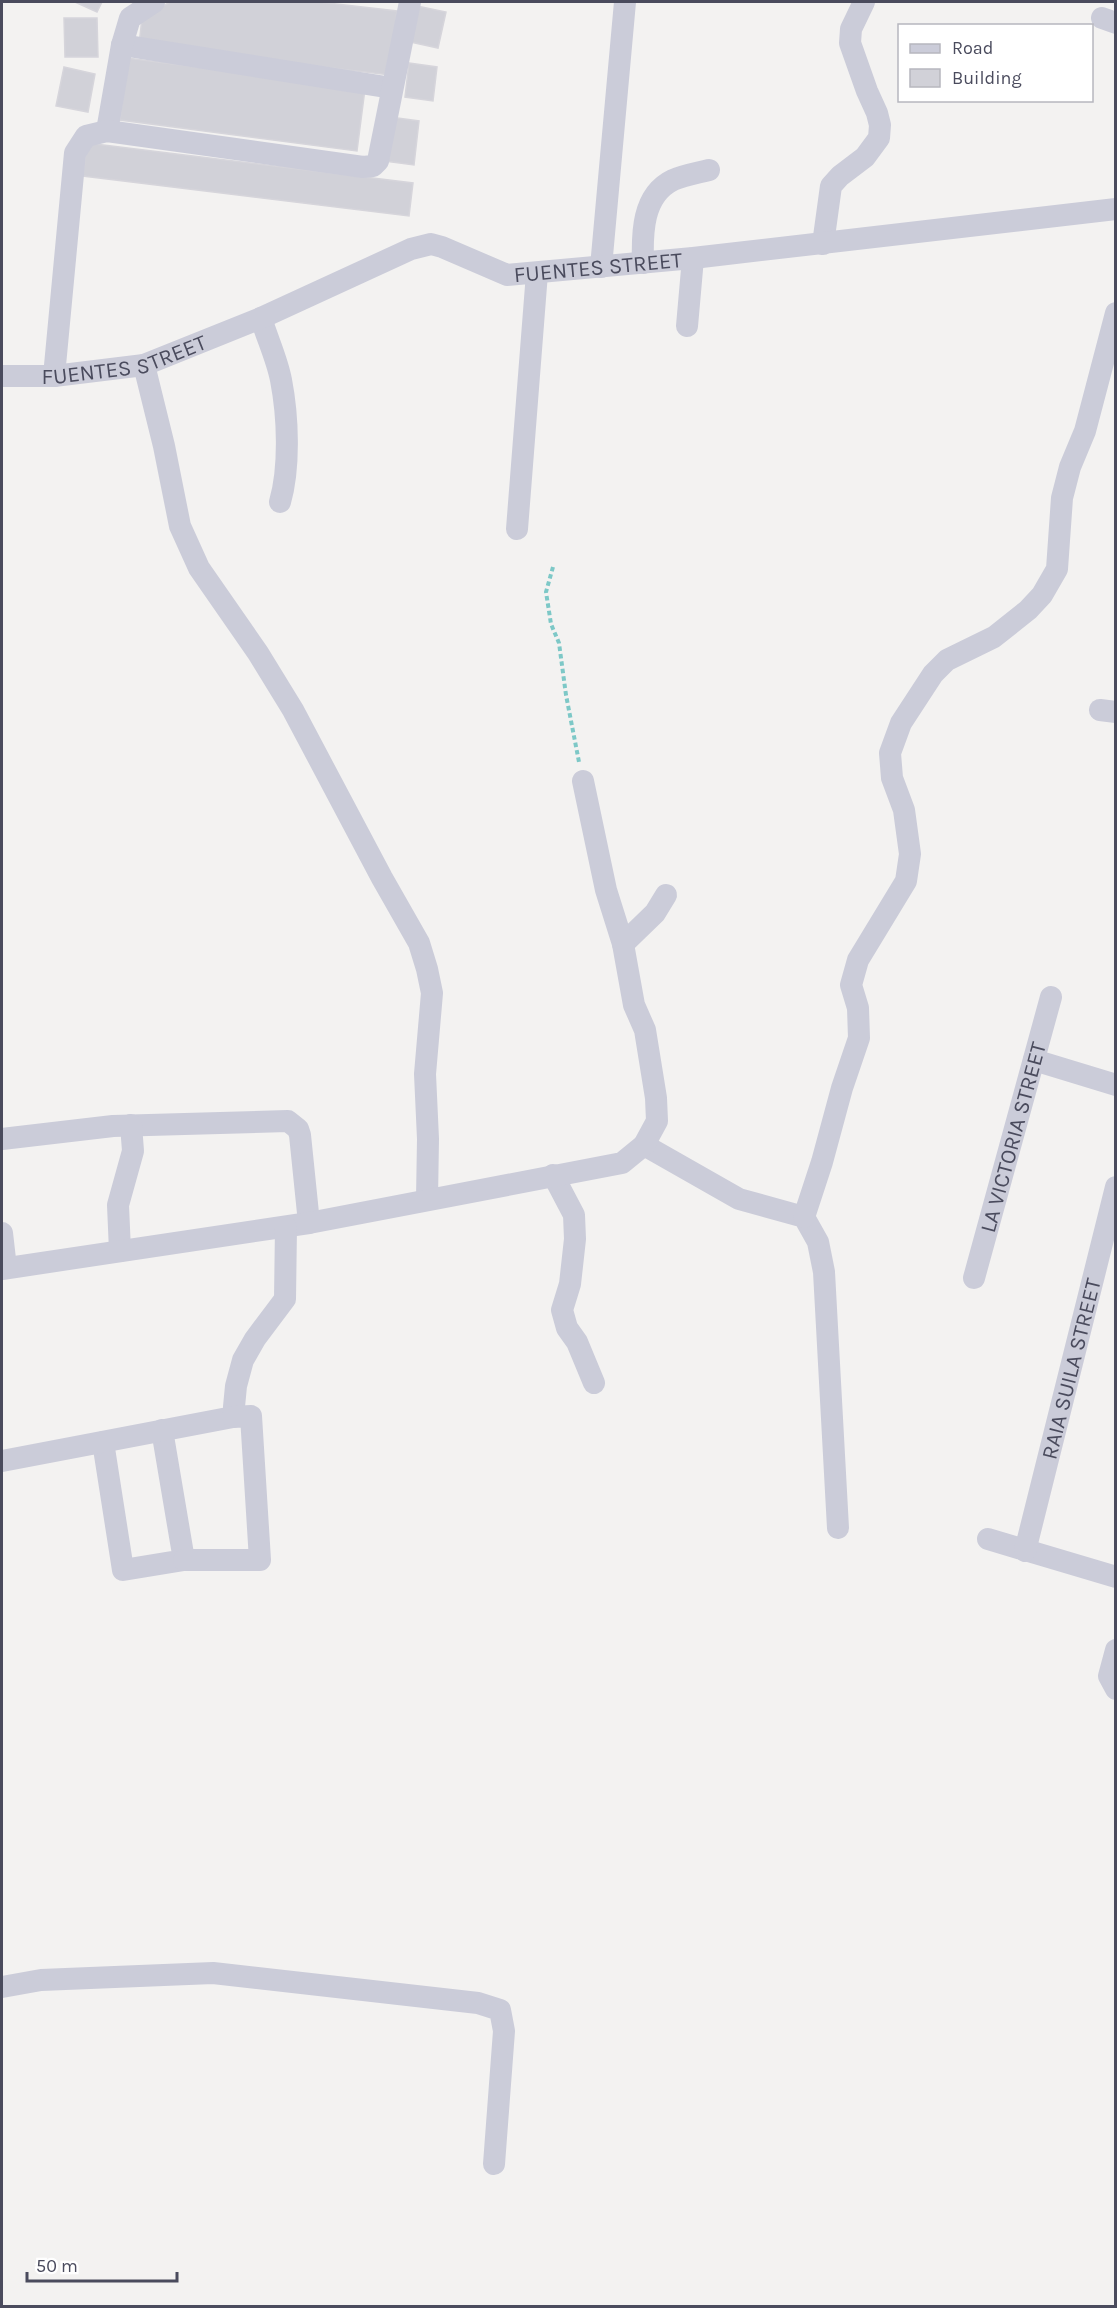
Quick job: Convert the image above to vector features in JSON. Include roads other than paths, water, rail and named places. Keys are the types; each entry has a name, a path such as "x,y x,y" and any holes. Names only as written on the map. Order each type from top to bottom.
{"street":[{"path":"107,131 122,45 130,18 154,2"},
{"path":"54,376 75,153 86,136 107,131 363,167 373,166 378,161 410,2"},
{"path":"601,267 625,2"},
{"path":"823,244 831,186 865,157 879,138 880,125 877,113 850,44 851,29 864,2"},
{"path":"122,45 392,88"},
{"path":"643,263 643,231 651,201 672,181 709,170"},
{"name":"FUENTES STREET","path":"2,376 11,378 54,376 144,365 261,318 411,249 430,244 507,275 823,244 1116,209"},
{"path":"687,326 693,258"},
{"path":"517,529 537,273"},
{"path":"804,1217 859,1038 858,1008 851,985 858,960 906,881 910,854 904,810 892,778 890,753 901,723 933,674 947,660 994,637 1028,610 1042,596 1057,569 1062,498 1070,467 1085,431 1116,313"},
{"path":"261,318 281,379 285,407 285,484 280,502"},
{"path":"144,365 164,446 180,526 199,568 258,653 293,710 422,952 432,993 425,1074 428,1138 427,1199"},
{"path":"2,1233 4,1268 309,1224 622,1162 644,1145 657,1121 656,1098 645,1030 634,1005 623,944 606,890 583,781"},
{"path":"623,944 655,913 666,895"},
{"name":"LA VICTORIA STREET","path":"974,1278 1051,997"},
{"path":"1034,1060 1116,1085"},
{"path":"2,1139 130,1125 288,1121 298,1129 300,1135 309,1224"},
{"path":"120,1251 118,1205 132,1151 130,1125"},
{"path":"644,1145 739,1199 804,1217 818,1242 824,1272 838,1528"},
{"path":"554,1175 574,1215 575,1239 570,1284 562,1310 567,1328 577,1342 594,1383"},
{"name":"RAIA SUILA STREET","path":"1025,1551 1116,1187"},
{"path":"232,1417 236,1386 243,1360 255,1339 285,1299 286,1227"},
{"path":"2,1461 232,1417 251,1416 260,1560 184,1560 123,1570 103,1442"},
{"path":"162,1430 184,1560"},
{"path":"988,1539 1116,1577"},
{"path":"1116,1650 1109,1676 1116,1689"},
{"path":"2,1987 41,1980 213,1973 478,2003 500,2010 504,2031 494,2164"}]}
